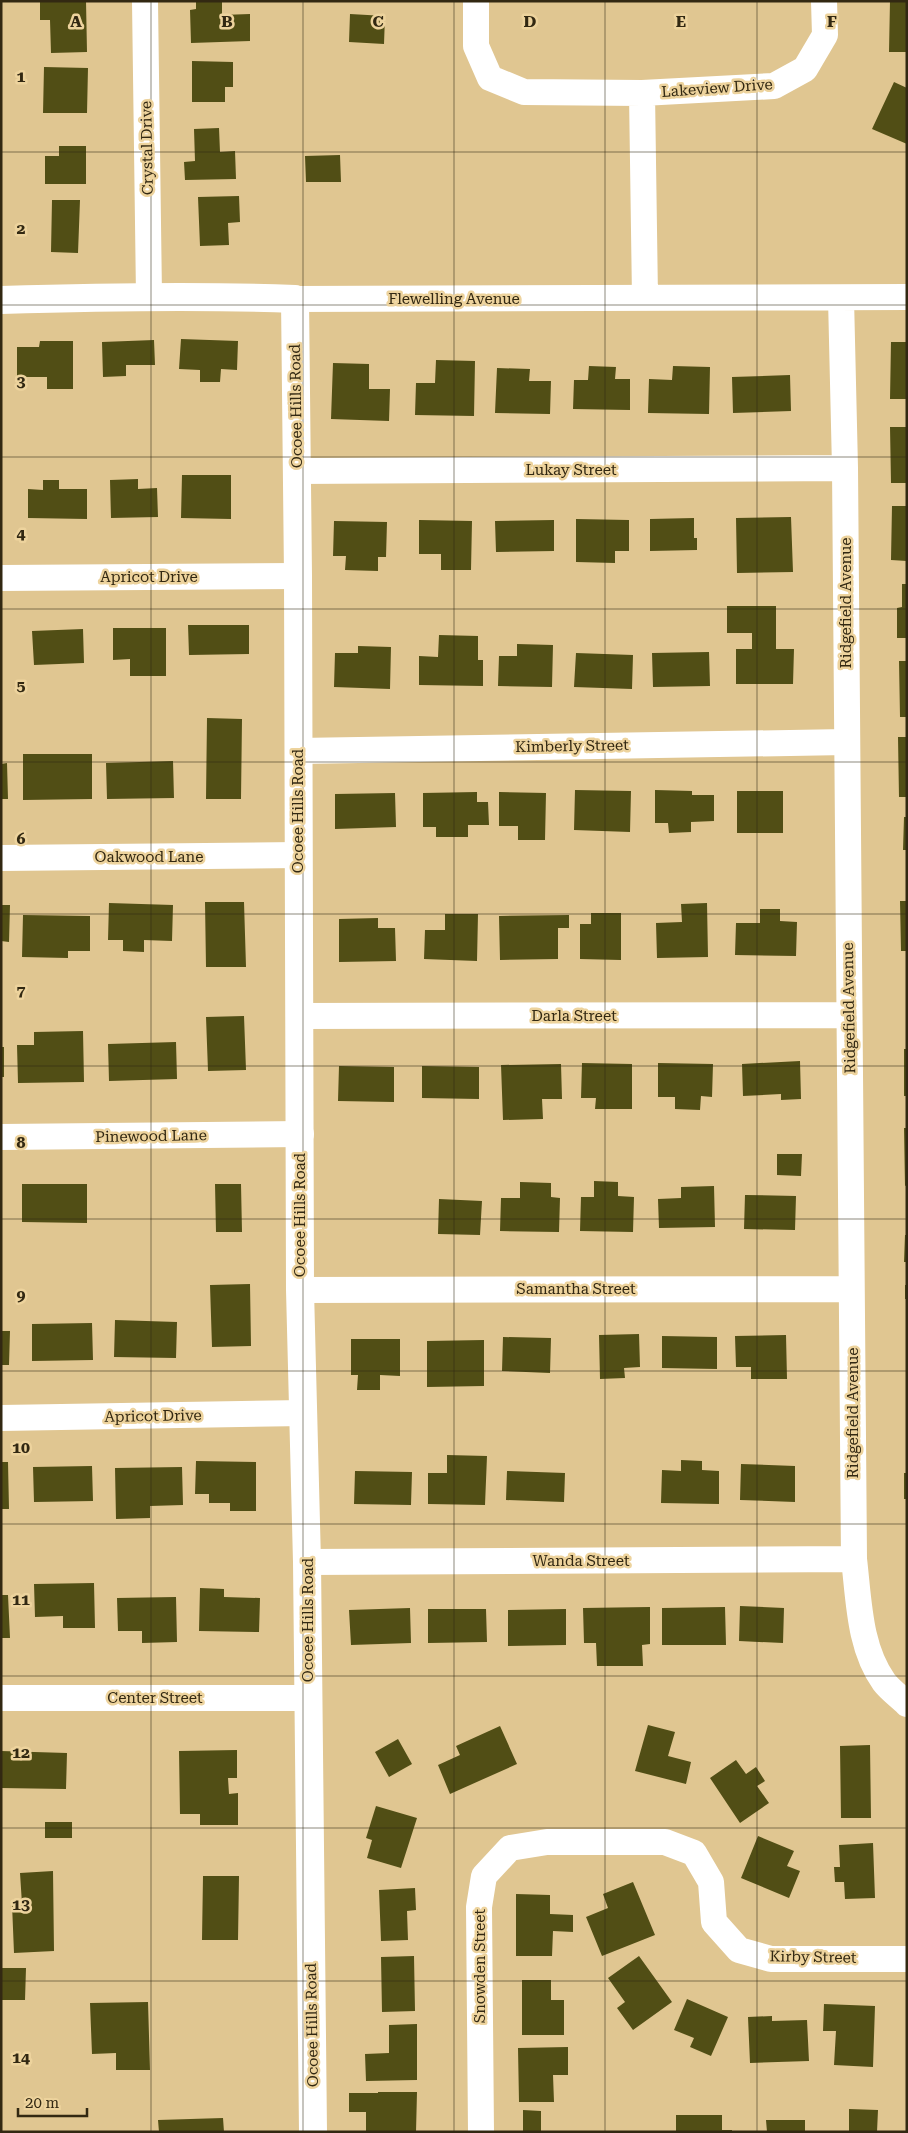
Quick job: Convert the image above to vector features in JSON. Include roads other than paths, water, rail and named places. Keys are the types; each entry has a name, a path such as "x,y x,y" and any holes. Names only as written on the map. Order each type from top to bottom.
{"street":[{"name":"Crystal Drive","path":"145,1 149,296"},
{"name":"Lakeview Drive","path":"476,1 476,46 490,78 524,92 642,93 774,86 805,69 825,35 824,1"},
{"name":"Lakeview Drive","path":"642,93 644,298"},
{"name":"Flewelling Avenue","path":"1,300 149,296 295,299 907,297"},
{"name":"Ridgefield Avenue","path":"842,298 846,468 846,742 854,1560 862,1634 876,1668 885,1683 907,1704"},
{"name":"Ocoee Hills Road","path":"295,299 301,1134 300,1290 307,1562 313,2132"},
{"name":"Lukay Street","path":"296,471 846,468"},
{"name":"Apricot Drive","path":"1,578 298,576"},
{"name":"Kimberly Street","path":"298,751 846,742"},
{"name":"Oakwood Lane","path":"1,858 298,855"},
{"name":"Darla Street","path":"299,1016 849,1015"},
{"name":"Pinewood Lane","path":"1,1137 301,1134"},
{"name":"Samantha Street","path":"300,1290 852,1289"},
{"name":"Apricot Drive","path":"1,1418 304,1413"},
{"name":"Wanda Street","path":"307,1562 854,1560"},
{"name":"Center Street","path":"1,1698 308,1698"},
{"name":"Kirby Street","path":"547,1842 665,1842 694,1853 711,1882 714,1922 739,1950 771,1959 907,1958"},
{"name":"Snowden Street","path":"481,2132 479,1907 484,1876 510,1848 547,1842"}]}
